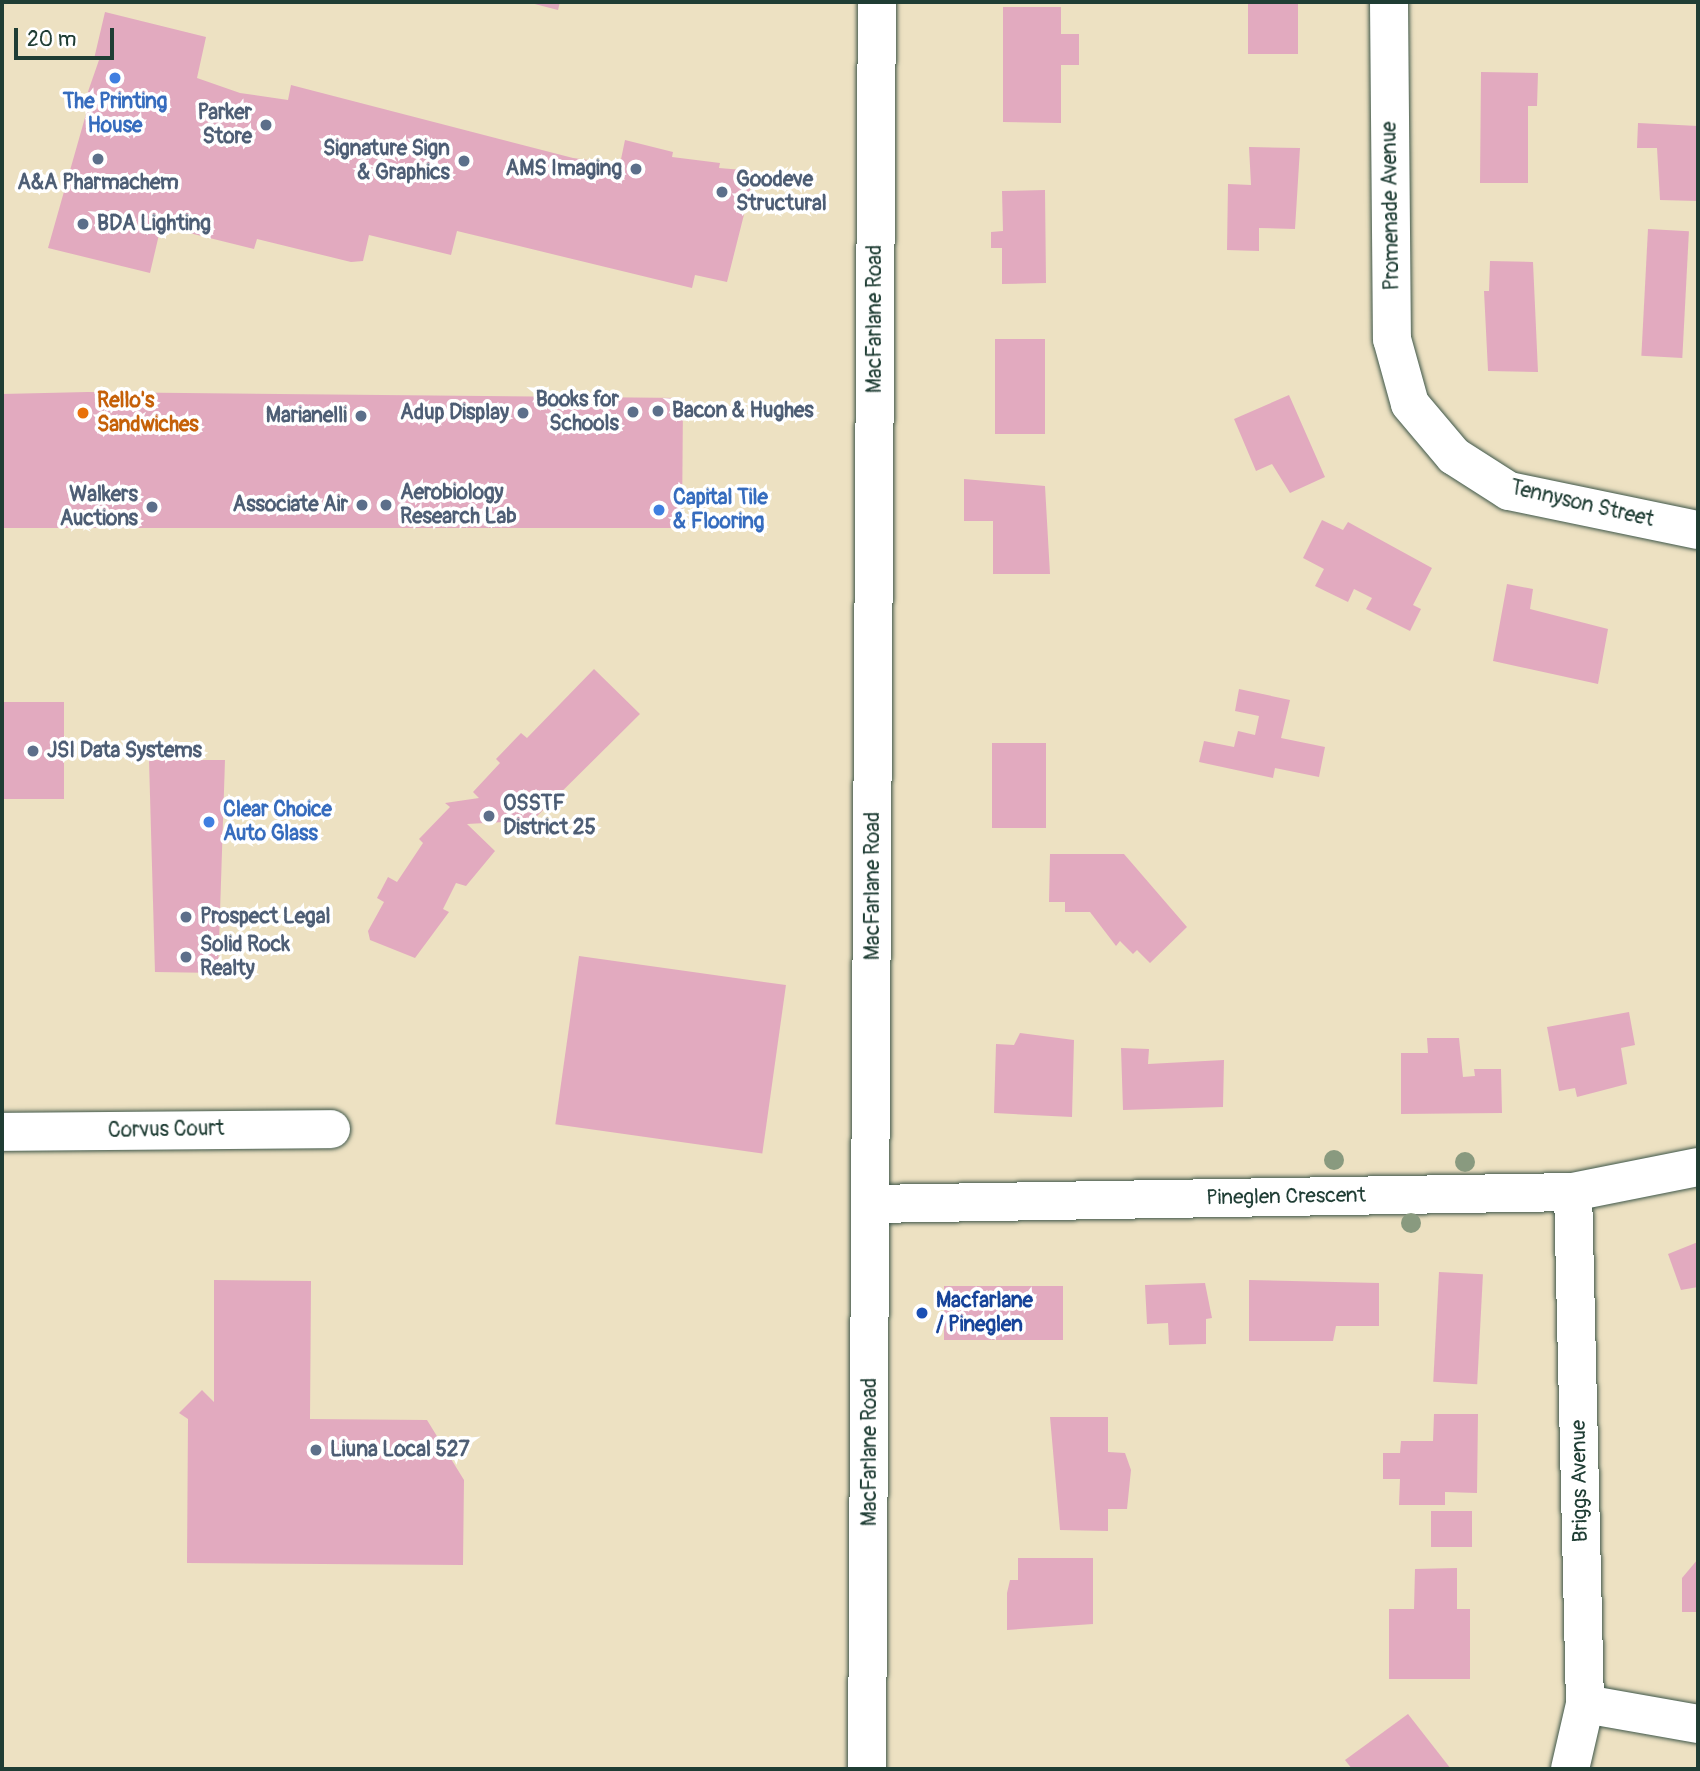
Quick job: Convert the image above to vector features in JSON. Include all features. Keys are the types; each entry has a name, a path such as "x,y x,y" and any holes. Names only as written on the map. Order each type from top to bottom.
{"street":[{"name":"MacFarlane Road","path":"867,1769 877,2"},
{"name":"Promenade Avenue","path":"1389,2 1392,339 1412,406"},
{"name":"Tennyson Street","path":"1412,406 1454,456 1510,491 1698,530"},
{"name":"Corvus Court","path":"2,1132 331,1129"},
{"name":"Pineglen Crescent","path":"872,1204 1573,1192 1698,1167"},
{"name":"Briggs Avenue","path":"1570,1769 1585,1704 1573,1192"},
{"path":"1585,1704 1698,1724"}],"building":[{"path":"527,2 560,2 558,10"},
{"path":"1248,2 1298,2 1298,54 1248,54"},
{"path":"1003,7 1061,7 1061,34 1079,34 1079,65 1061,65 1061,123 1003,122"},
{"path":"105,12 206,37 197,78 240,93 288,100 291,85 573,158 620,164 625,140 673,152 672,157 720,163 719,168 755,171 727,282 695,275 692,288 457,231 451,255 369,235 363,261 351,262 257,239 254,249 161,226 150,273 48,248 88,107 83,106 99,60 94,59"},
{"path":"1481,72 1538,73 1537,106 1528,106 1528,183 1480,183"},
{"path":"1638,123 1698,126 1698,201 1660,200 1657,148 1637,148"},
{"path":"1249,147 1300,148 1295,229 1259,228 1259,251 1227,250 1228,184 1251,185"},
{"path":"1045,190 1046,283 1002,284 1002,248 991,248 991,232 1003,231 1002,191"},
{"path":"1648,229 1689,231 1682,358 1641,356"},
{"path":"1490,261 1533,262 1538,372 1488,371 1484,291 1489,291"},
{"path":"995,339 1045,339 1045,434 995,434"},
{"path":"88,392 683,398 682,528 2,528 2,394"},
{"path":"1289,395 1325,477 1290,493 1272,464 1256,471 1234,419"},
{"path":"964,479 1045,486 1050,574 993,574 993,521 964,521"},
{"path":"1322,520 1343,530 1348,522 1432,568 1413,605 1421,609 1410,631 1366,609 1372,598 1354,589 1348,602 1315,586 1324,569 1303,558"},
{"path":"1507,584 1533,589 1530,609 1608,629 1598,684 1493,661"},
{"name":"OSSTF District 25","path":"594,669 640,714 518,835 504,822 467,824 495,851 466,886 456,883 443,909 449,912 415,958 370,940 368,931 384,902 377,898 388,877 397,882 423,843 419,839 450,807 445,803 479,798 473,792 500,763 496,759 521,733 527,738"},
{"path":"1239,689 1290,700 1281,738 1325,747 1319,777 1275,768 1273,778 1199,762 1204,741 1234,747 1238,731 1255,735 1259,716 1235,711"},
{"name":"JSI Data Systems","path":"2,702 64,702 64,799 2,799"},
{"path":"992,743 1046,743 1046,828 992,828"},
{"path":"149,760 225,760 218,973 155,972"},
{"path":"1050,854 1124,854 1187,927 1150,963 1137,950 1133,954 1120,941 1116,946 1090,912 1065,912 1065,902 1049,902"},
{"path":"579,956 786,985 762,1153 555,1124"},
{"path":"2,980 4,980 2,1009"},
{"path":"1629,1012 1635,1045 1621,1048 1627,1084 1577,1097 1575,1088 1559,1091 1547,1027"},
{"path":"1020,1033 1074,1040 1072,1117 994,1113 996,1044 1014,1045"},
{"path":"1427,1038 1459,1038 1463,1077 1475,1076 1474,1069 1501,1069 1502,1113 1401,1114 1401,1053 1428,1053"},
{"path":"1121,1048 1149,1049 1148,1064 1224,1060 1223,1107 1123,1110"},
{"path":"1698,1242 1698,1287 1681,1290 1668,1254"},
{"path":"1439,1272 1483,1274 1477,1384 1433,1382"},
{"name":"Liuna Local 527","path":"214,1280 311,1281 310,1419 427,1420 464,1480 463,1565 187,1563 188,1419 179,1413 202,1390 214,1402"},
{"path":"1249,1280 1379,1283 1379,1326 1336,1326 1333,1341 1249,1341"},
{"path":"1205,1283 1212,1318 1206,1319 1206,1344 1169,1345 1168,1323 1147,1324 1145,1285"},
{"path":"944,1286 1063,1286 1063,1340 944,1340"},
{"path":"1434,1414 1478,1414 1477,1493 1445,1492 1445,1505 1399,1505 1400,1479 1383,1479 1383,1453 1400,1453 1401,1441 1433,1441"},
{"path":"1050,1417 1108,1417 1108,1452 1125,1453 1131,1470 1127,1509 1108,1509 1108,1531 1060,1530"},
{"path":"1431,1511 1472,1511 1472,1547 1431,1547"},
{"path":"1018,1558 1093,1558 1093,1624 1007,1630 1007,1593 1010,1580 1018,1580"},
{"path":"1698,1559 1698,1612 1682,1612 1682,1578"},
{"path":"1457,1568 1457,1609 1470,1609 1470,1679 1389,1679 1389,1609 1414,1609 1415,1569"},
{"path":"1408,1714 1451,1769 1352,1769 1345,1760"}],"place":[{"name":"The Printing House","path":"115,78"},
{"name":"Parker Store","path":"266,125"},
{"name":"A&A Pharmachem","path":"98,159"},
{"name":"Signature Sign & Graphics","path":"464,161"},
{"name":"AMS Imaging","path":"636,169"},
{"name":"Goodeve Structural","path":"722,192"},
{"name":"BDA Lighting","path":"83,224"},
{"name":"Bacon & Hughes","path":"658,411"},
{"name":"Books for Schools","path":"633,412"},
{"name":"Rello's Sandwiches","path":"83,413"},
{"name":"Adup Display","path":"523,413"},
{"name":"Marianelli","path":"361,416"},
{"name":"Associate Air","path":"362,505"},
{"name":"Aerobiology Research Lab","path":"386,505"},
{"name":"Walkers Auctions","path":"152,507"},
{"name":"Capital Tile & Flooring","path":"659,510"},
{"name":"JSI Data Systems","path":"33,751"},
{"name":"OSSTF District 25","path":"489,816"},
{"name":"Clear Choice Auto Glass","path":"209,822"},
{"name":"Prospect Legal","path":"186,917"},
{"name":"Solid Rock Realty","path":"186,957"},
{"name":"Macfarlane / Pineglen","path":"922,1313"},
{"name":"Liuna Local 527","path":"316,1450"}]}
